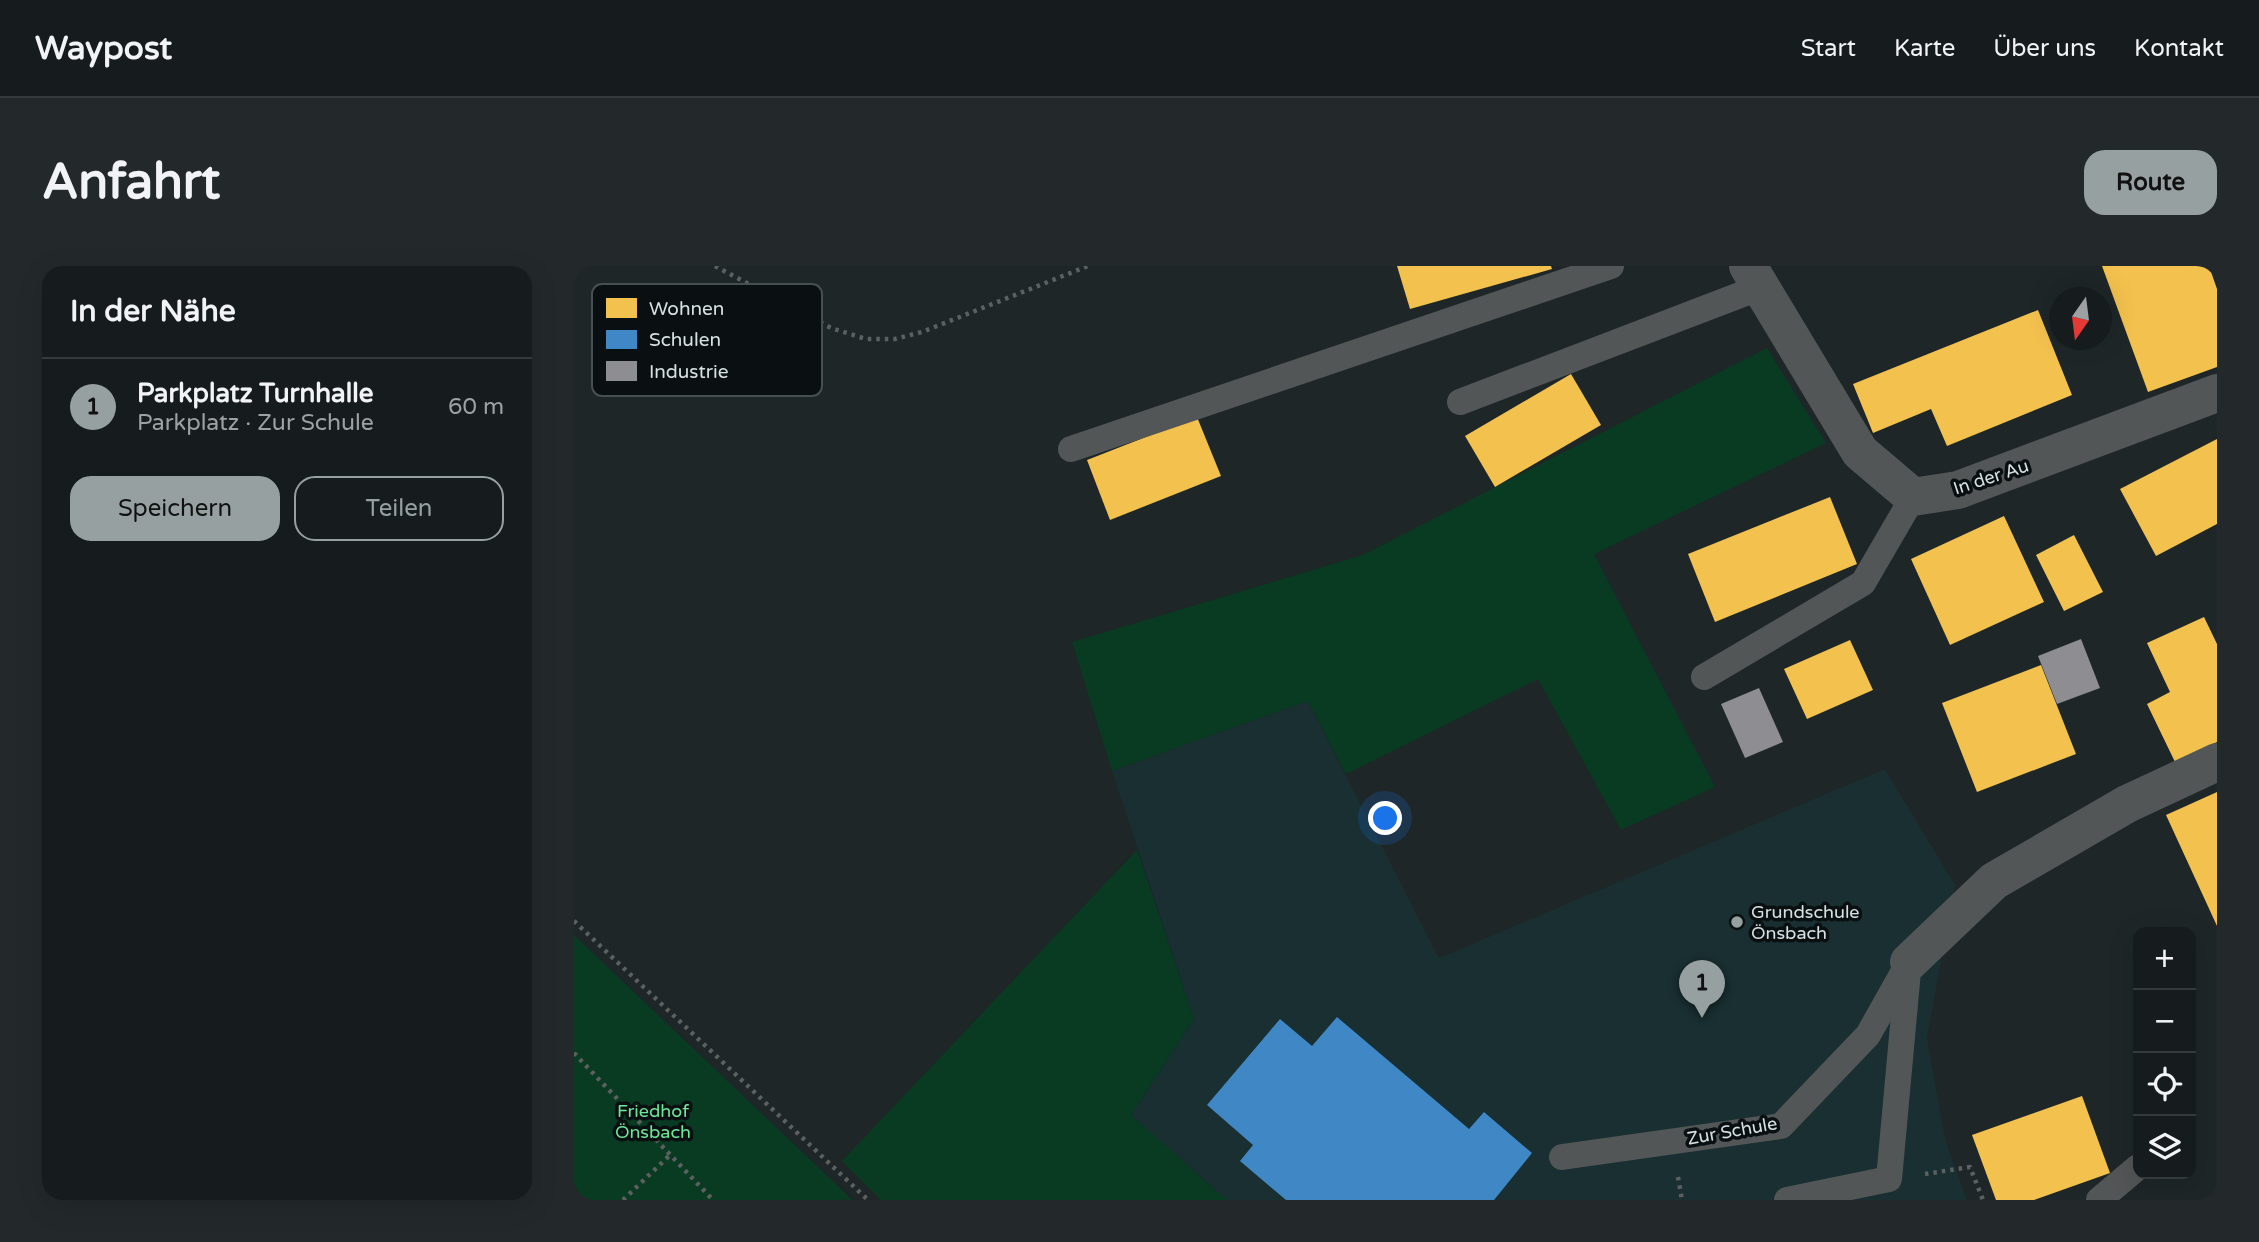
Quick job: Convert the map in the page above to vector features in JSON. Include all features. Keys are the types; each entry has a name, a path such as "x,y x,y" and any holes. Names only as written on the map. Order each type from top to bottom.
{"street":[{"path":"1754,276 1860,452 1913,497"},
{"name":"In der Au","path":"1913,497 1958,490 2217,393"},
{"name":"Zur Schule","path":"1909,962 1994,881 2127,804 2217,762"}],"lane":[{"path":"1071,449 1611,266"},
{"path":"1460,402 1754,276"},
{"path":"1704,677 1863,583 1913,497"},
{"path":"1787,1200 1889,1179 1909,962"},
{"name":"Zur Schule","path":"1562,1157 1781,1126 1868,1035 1909,962"},
{"path":"2099,1200 2133,1171"}],"path":[{"path":"715,266 749,284"},
{"path":"822,323 866,339 895,339 922,332 1088,266"},
{"path":"574,921 868,1200"},
{"path":"574,1053 713,1200"},
{"path":"623,1200 670,1155"},
{"path":"1889,1179 1970,1167 1983,1200"},
{"path":"574,1194 579,1200"}],"shaded area":[{"name":"Grundschule Önsbach","path":"1308,701 1439,958 1885,769 1955,885 1927,1038 1945,1138 1967,1200 1227,1200 1131,1115 1194,1019 1112,771"}],"green space":[{"path":"1767,348 1826,443 1594,554 1715,787 1621,830 1538,679 1346,774 1308,701 1112,771 1072,642 1363,555"},
{"path":"1137,850 1194,1019 1131,1115 1227,1200 881,1200 842,1161"},
{"name":"Friedhof Önsbach","path":"574,935 838,1186 852,1200 574,1200"}],"building: Wohnen":[{"path":"1397,266 1551,266 1552,269 1410,309"},
{"path":"2102,266 2209,266 2217,289 2217,367 2148,392 2112,287 2110,287"},
{"path":"2038,310 2049,338 2049,350 2054,350 2072,395 1947,446 1931,409 1873,433 1853,384"},
{"path":"1571,374 1601,425 1495,487 1465,436"},
{"path":"1197,417 1221,476 1110,520 1087,460"},
{"path":"2217,439 2217,524 2156,556 2120,489"},
{"path":"1830,497 1857,564 1715,622 1688,554"},
{"path":"2004,516 2044,602 1950,645 1911,559"},
{"path":"2074,535 2103,592 2064,611 2036,555"},
{"path":"2204,617 2217,644 2217,742 2175,762 2147,704 2170,692 2147,643"},
{"path":"1850,640 1873,690 1807,719 1784,669"},
{"path":"2041,665 2076,754 1977,792 1942,703"},
{"path":"2217,792 2217,926 2166,815"},
{"path":"2082,1096 2110,1173 2034,1200 1996,1200 1972,1135"}],"building: Schulen":[{"path":"1337,1017 1469,1129 1484,1112 1532,1153 1494,1200 1286,1200 1240,1161 1253,1145 1207,1105 1280,1019 1312,1046"}],"building: Industrie":[{"path":"2081,639 2100,688 2057,704 2038,656"},
{"path":"1759,688 1783,742 1745,758 1721,704"}],"place":[{"name":"Grundschule Önsbach","path":"1737,922"},
{"name":"Parkplatz Turnhalle","path":"1702,1018"}]}
